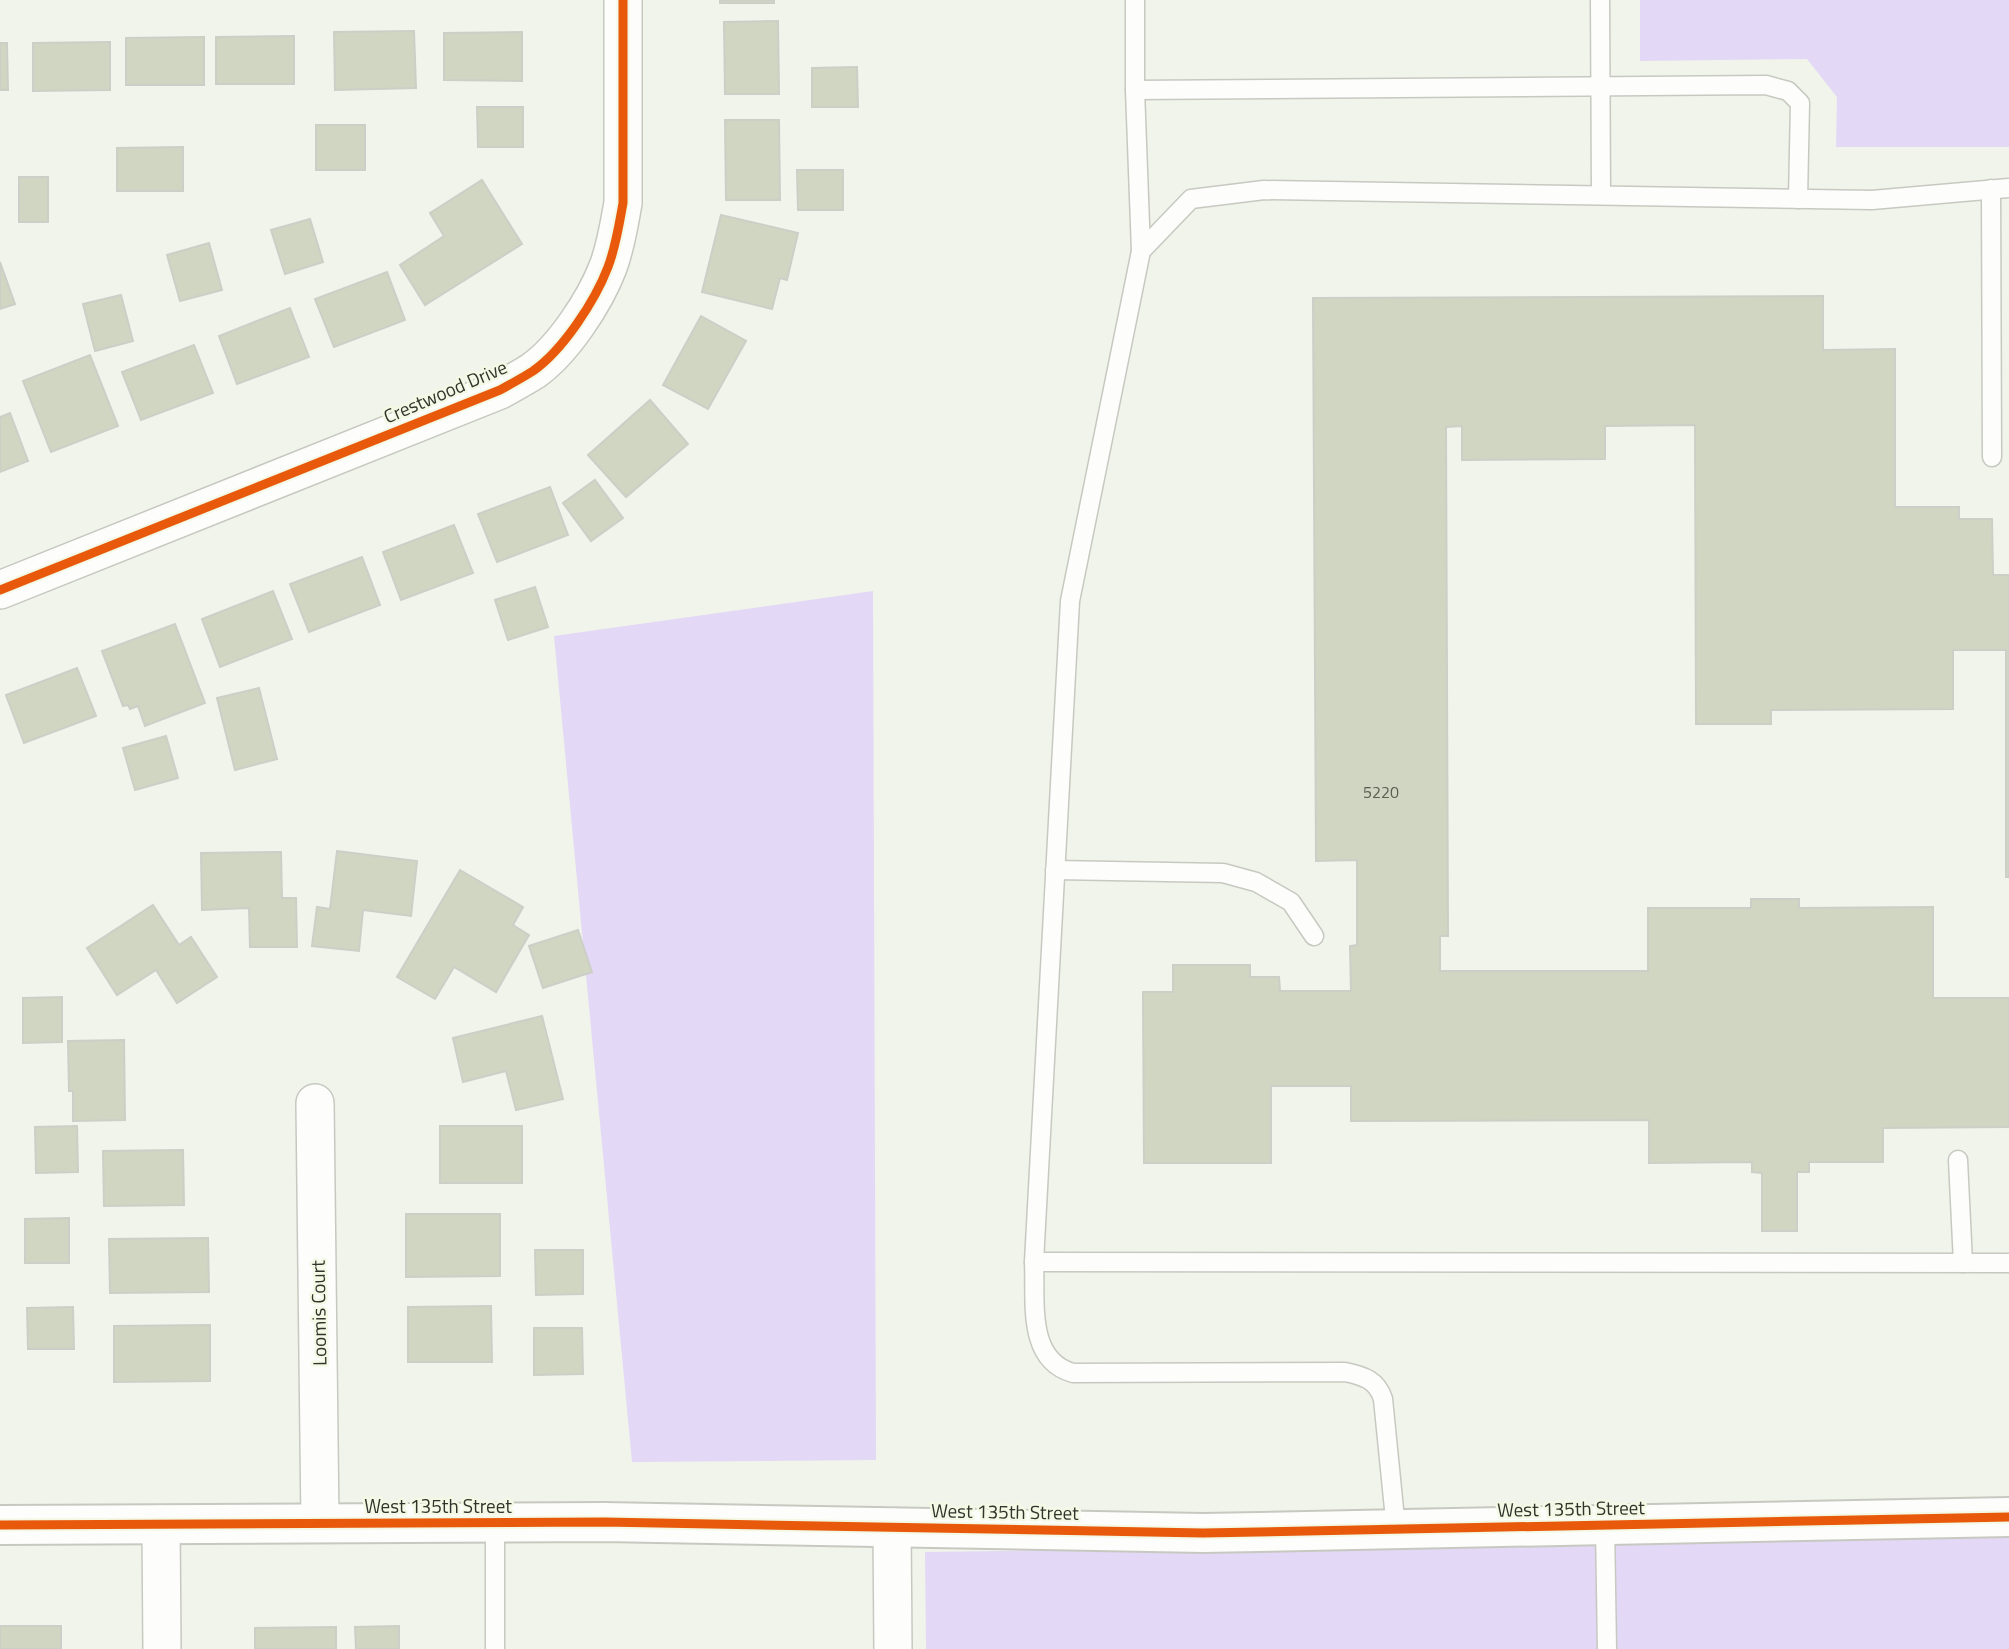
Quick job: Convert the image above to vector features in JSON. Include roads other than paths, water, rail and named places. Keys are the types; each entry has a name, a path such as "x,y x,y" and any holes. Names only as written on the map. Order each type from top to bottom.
{"street":[{"name":"Crestwood Drive","path":"0,590 500,390 534,370 560,345 584,313 608,268 618,231 623,204 623,0"},
{"name":"Loomis Court","path":"315,1103 320,1523"},
{"name":"West 135th Street","path":"0,1525 604,1522 1203,1533 2009,1517"},
{"path":"161,1524 162,1649"},
{"path":"892,1527 893,1649"}],"lane":[{"path":"1135,0 1135,90 1141,250 1070,601 1034,1262 1037,1337 1046,1356 1063,1371 1073,1373 1345,1372 1361,1375 1374,1382 1383,1399 1396,1529"},
{"path":"1600,0 1601,195"},
{"path":"1135,90 1766,85 1788,91 1800,103 1798,199"},
{"path":"1141,250 1191,199 1252,191 1872,200 2009,188"},
{"path":"1991,189 1992,457"},
{"path":"1055,870 1223,873 1256,881 1291,902 1314,936"},
{"path":"1958,1160 1963,1262"},
{"path":"1034,1262 2009,1263"},
{"path":"495,1522 495,1649"},
{"path":"1605,1524 1608,1649"}]}
